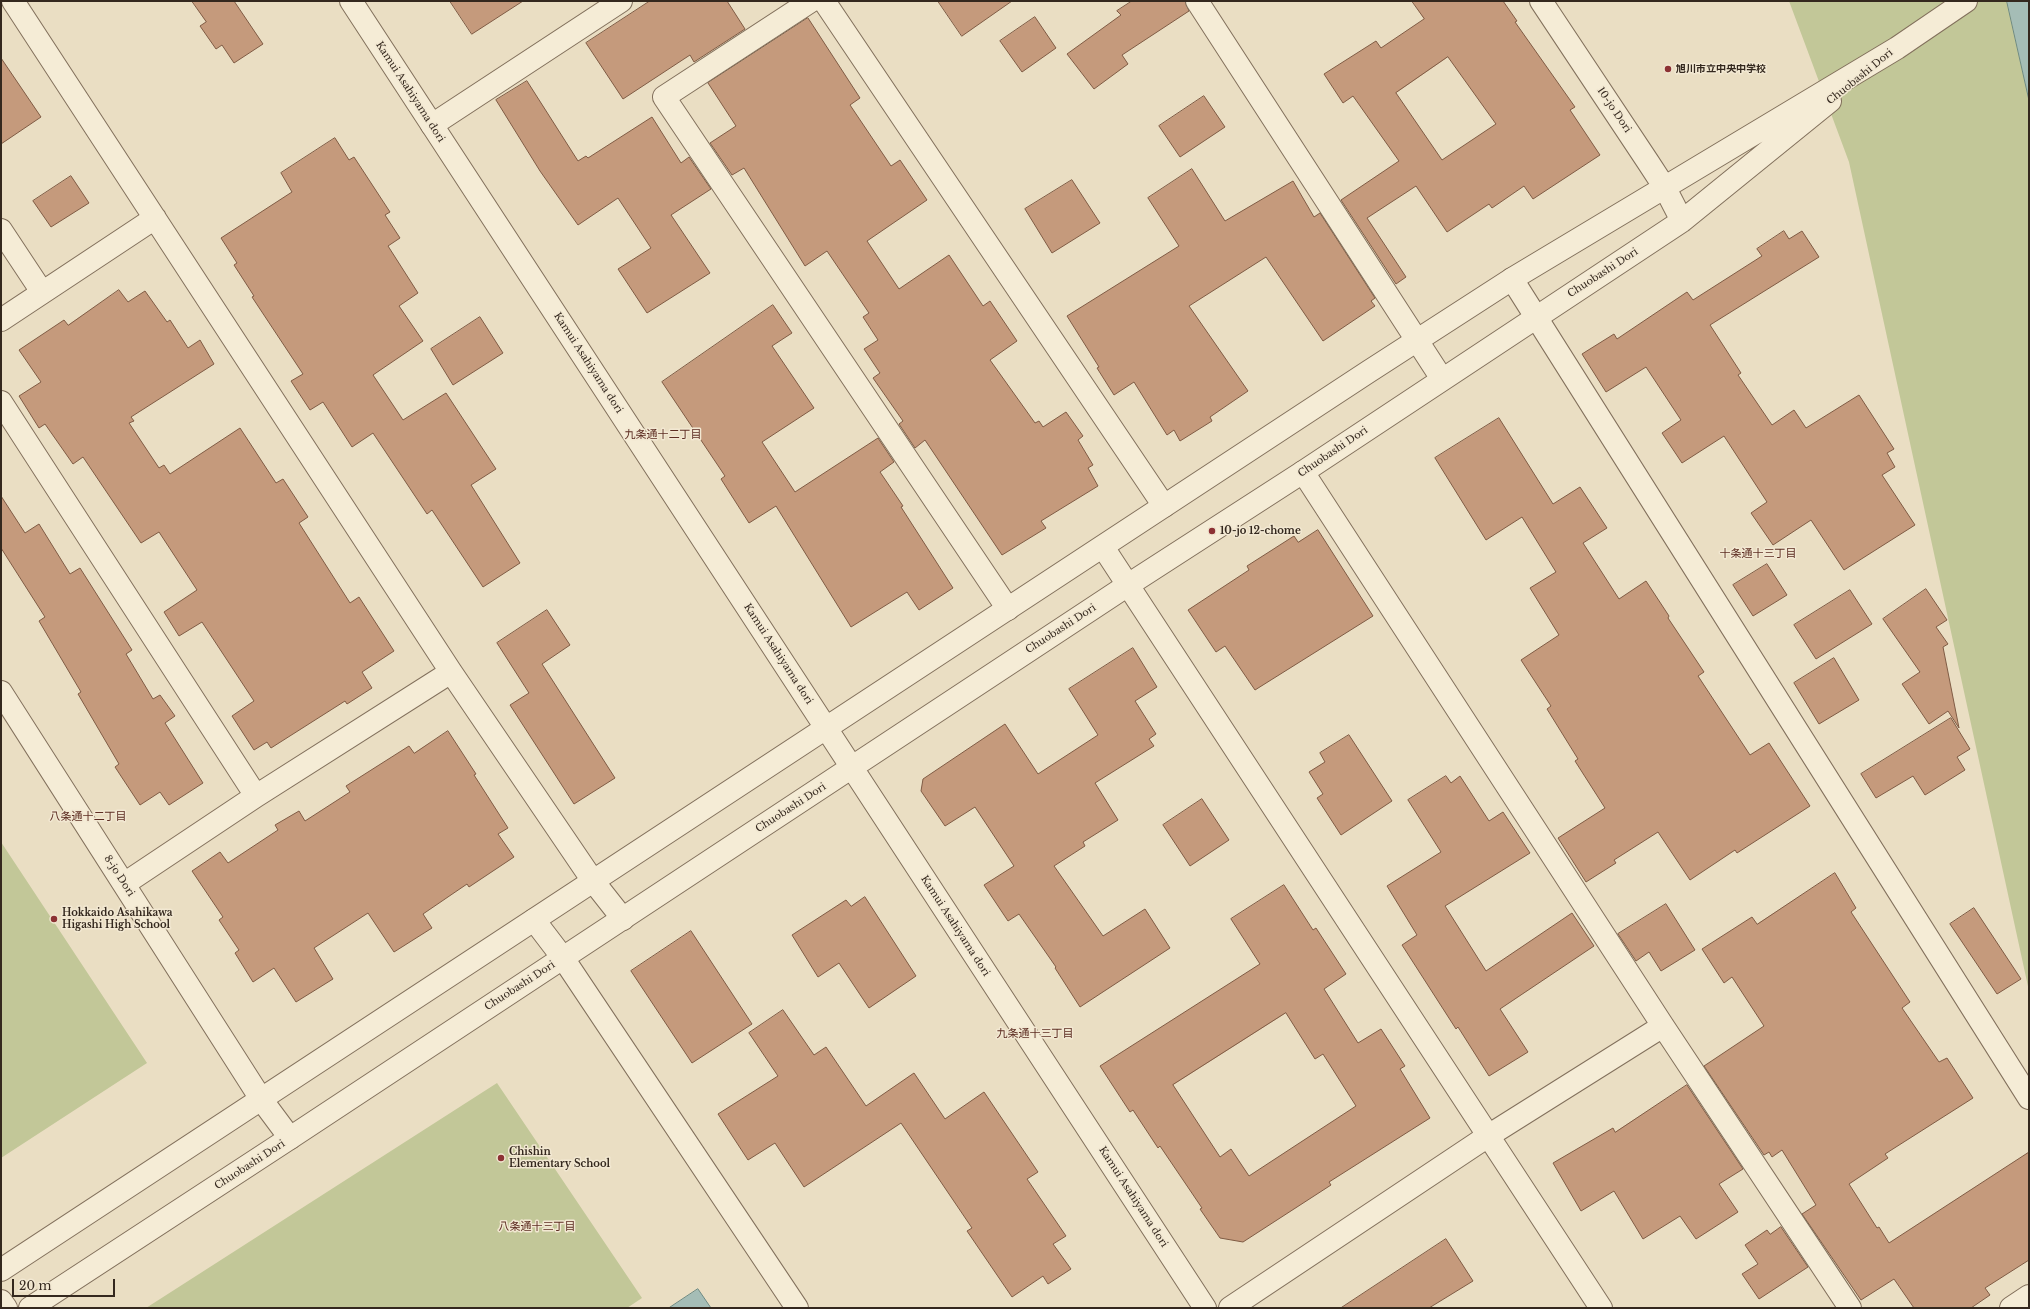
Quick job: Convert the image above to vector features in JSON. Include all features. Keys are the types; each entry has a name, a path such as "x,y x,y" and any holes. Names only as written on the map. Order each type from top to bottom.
{"street":[{"path":"13,1 451,672 593,881 623,919"},
{"name":"Kamui Asahiyama dori","path":"351,1 1206,1308"},
{"path":"432,125 621,1"},
{"path":"811,1 664,97 1008,609"},
{"path":"824,1 1164,506"},
{"path":"1197,1 1416,342 1442,379"},
{"name":"10-jo Dori","path":"1541,1 1665,188 1682,221"},
{"path":"1897,48 1966,1"},
{"name":"Chuobashi Dori","path":"1,1270 1164,506 1512,280 1897,48"},
{"name":"Chuobashi Dori","path":"30,1308 623,919 1128,585 1303,472 1682,221 1897,48"},
{"path":"1,320 156,218"},
{"path":"1,230 42,292"},
{"path":"1512,280 1537,316 2029,1098"},
{"path":"1,402 256,796"},
{"path":"1303,472 1663,1026 1850,1308"},
{"path":"1103,547 1601,1308"},
{"path":"124,884 256,796 451,672"},
{"name":"8-jo Dori","path":"1,692 261,1099 290,1138"},
{"path":"534,920 563,958 797,1308"},
{"path":"1230,1308 1488,1136 1663,1026"},
{"path":"2012,1308 2029,1296"},
{"path":"1,1301 6,1308"}],"green space":[{"path":"1789,1 2007,1 2029,100 2029,991 1849,162"},
{"path":"1,842 147,1063 1,1158"},
{"path":"497,1083 642,1298 627,1308 146,1308"}],"water":[{"path":"2007,1 2029,1 2029,100"},
{"path":"698,1289 711,1308 669,1308"}],"building":[{"path":"192,1 234,1 263,44 234,63 222,45 216,49 200,26 206,22"},
{"path":"450,1 523,1 472,34"},
{"path":"650,1 727,1 745,29 694,62 690,55 623,99 586,43"},
{"path":"938,1 1012,1 962,36"},
{"path":"1132,1 1185,1 1189,11 1122,55 1128,64 1094,89 1067,54 1121,15 1117,11"},
{"path":"1412,1 1503,1 1517,21 1515,22 1575,107 1570,110 1600,155 1533,199 1524,186 1492,208 1489,204 1447,232 1416,186 1367,218 1406,277 1396,284 1341,200 1399,161 1353,96 1343,103 1324,74 1376,41 1381,48 1424,19","holes":["1448,57 1496,124 1442,160 1396,93"]},
{"path":"1035,17 1056,48 1022,72 1000,41"},
{"path":"808,18 860,98 850,105 891,166 900,160 927,200 867,241 899,289 949,255 983,306 990,301 1017,341 990,360 1035,423 1039,421 1043,427 1066,412 1083,436 1078,440 1093,465 1088,468 1098,486 1041,521 1046,528 1002,555 925,440 915,448 899,424 903,421 873,378 880,373 864,349 878,340 863,317 869,313 827,251 805,266 744,168 732,175 710,143 736,126 708,83"},
{"path":"1,58 41,117 1,144"},
{"path":"527,81 578,161 586,156 588,158 652,117 681,163 689,157 711,189 671,215 710,273 647,313 618,269 651,248 618,198 578,225 540,171 496,100"},
{"path":"1204,96 1225,127 1180,157 1159,126"},
{"path":"335,138 349,160 354,157 390,212 385,215 400,238 388,246 418,293 399,306 423,341 373,375 403,420 446,393 496,469 471,485 520,563 483,587 432,510 427,514 373,433 352,447 323,402 310,410 291,381 303,374 252,297 254,296 234,265 237,263 221,238 292,192 281,173"},
{"path":"1192,169 1225,221 1293,181 1314,217 1320,213 1375,298 1371,301 1375,306 1323,341 1266,257 1189,306 1248,391 1210,417 1212,421 1180,441 1174,430 1167,435 1134,382 1114,395 1097,368 1099,367 1067,316 1179,246 1148,198"},
{"path":"71,176 89,203 51,227 33,201"},
{"path":"1072,180 1100,223 1052,253 1025,209"},
{"path":"1784,231 1789,239 1802,231 1819,257 1710,325 1741,373 1738,375 1772,425 1794,410 1806,428 1859,395 1894,449 1887,453 1895,467 1882,475 1915,525 1844,570 1811,520 1773,545 1751,513 1767,502 1724,436 1682,463 1662,433 1681,420 1646,367 1606,392 1582,354 1614,334 1617,339 1687,292 1693,300 1762,256 1757,249"},
{"path":"119,290 128,302 145,291 167,322 170,320 188,348 200,340 214,364 131,417 134,421 129,423 159,468 164,465 170,474 240,428 276,483 283,479 308,517 299,523 350,603 359,597 394,651 362,672 372,688 347,704 345,701 271,748 267,742 254,750 232,716 254,701 202,622 179,636 164,612 197,590 159,532 141,543 83,457 73,464 45,424 39,428 19,396 41,382 19,350 64,320 68,325"},
{"path":"773,305 792,333 772,346 814,408 762,442 795,492 878,438 894,462 880,472 903,506 901,507 953,588 919,610 907,592 851,627 776,506 749,523 721,479 725,476 662,382"},
{"path":"480,317 503,353 453,385 431,349"},
{"path":"1499,418 1553,504 1580,487 1607,528 1583,543 1619,599 1646,581 1669,616 1668,618 1704,672 1698,676 1750,755 1769,743 1810,806 1737,853 1735,850 1690,880 1658,832 1614,860 1616,863 1586,882 1558,838 1605,808 1575,761 1578,759 1547,709 1551,706 1521,660 1559,635 1530,588 1556,572 1522,517 1486,540 1435,458"},
{"path":"1,496 25,533 39,524 70,574 80,568 132,650 126,654 153,699 160,695 175,716 165,723 203,783 169,805 160,792 140,805 115,767 119,764 78,694 81,692 39,621 45,617 1,548"},
{"path":"1318,530 1373,616 1255,690 1225,646 1216,652 1188,610 1249,570 1247,566 1294,536 1298,542"},
{"path":"1767,564 1787,595 1753,616 1733,585"},
{"path":"1926,589 1947,620 1936,627 1948,644 1943,647 1959,728 1948,711 1929,724 1902,684 1920,672 1883,619"},
{"path":"1850,590 1872,624 1816,659 1794,625"},
{"path":"547,610 570,645 542,664 615,778 574,804 510,705 529,693 497,643"},
{"path":"1133,648 1157,687 1135,701 1156,734 1149,739 1154,746 1095,783 1118,820 1083,842 1085,846 1054,866 1103,936 1145,909 1170,948 1080,1007 1055,968 1056,967 1019,914 1008,921 984,885 1014,866 975,807 945,826 921,791 923,779 1005,724 1038,774 1098,735 1069,689"},
{"path":"1834,658 1859,700 1819,724 1794,683"},
{"path":"1951,718 1970,749 1957,757 1965,770 1925,795 1913,776 1876,798 1861,774"},
{"path":"448,731 508,828 498,834 514,857 469,887 467,884 423,914 432,928 394,952 368,913 314,948 333,979 296,1002 274,968 253,982 235,953 239,950 219,920 223,917 192,871 220,852 228,863 278,830 275,825 299,811 305,821 350,792 346,786 409,746 414,753"},
{"path":"1349,735 1392,801 1341,835 1317,798 1323,794 1309,772 1325,762 1320,753"},
{"path":"1446,776 1451,783 1460,776 1489,821 1503,812 1530,853 1445,906 1486,971 1572,913 1594,946 1500,1009 1528,1052 1489,1076 1458,1027 1456,1029 1402,945 1417,935 1387,886 1441,852 1408,800"},
{"path":"1202,799 1229,840 1190,866 1163,825"},
{"path":"1835,873 1856,908 1851,912 1910,1002 1902,1008 1939,1062 1947,1058 1973,1098 1885,1154 1888,1158 1849,1184 1877,1228 1879,1227 1889,1243 2029,1152 2029,1260 1985,1288 1990,1295 1971,1308 1914,1308 1894,1279 1861,1300 1802,1214 1816,1205 1782,1150 1772,1157 1769,1152 1764,1155 1704,1066 1764,1026 1732,977 1724,983 1702,949 1752,917 1757,924"},
{"path":"1284,885 1313,930 1316,928 1346,974 1324,989 1358,1043 1381,1029 1405,1066 1400,1069 1430,1118 1329,1182 1331,1185 1243,1242 1220,1238 1200,1209 1202,1208 1160,1146 1158,1148 1133,1110 1130,1112 1100,1066 1260,964 1231,919","holes":["1286,1013 1315,1059 1323,1054 1356,1106 1249,1176 1231,1149 1220,1157 1173,1085"]},
{"path":"865,897 916,976 869,1008 839,963 818,977 792,935 846,900 851,906"},
{"path":"1666,904 1695,950 1661,971 1649,952 1636,961 1618,934"},
{"path":"1974,908 2021,979 1997,994 1950,924"},
{"path":"691,931 752,1024 692,1063 631,971"},
{"path":"783,1010 814,1055 826,1047 866,1106 914,1073 945,1119 984,1092 1038,1172 1027,1179 1066,1236 1053,1244 1071,1269 1048,1284 1043,1276 1012,1297 967,1231 972,1228 901,1123 804,1187 775,1143 748,1160 718,1114 778,1076 749,1033"},
{"path":"1687,1085 1743,1169 1719,1184 1738,1212 1696,1239 1680,1216 1643,1239 1614,1191 1581,1211 1553,1163 1613,1128 1615,1132"},
{"path":"1781,1227 1808,1267 1759,1299 1742,1274 1758,1264 1745,1245 1767,1230 1770,1234"},
{"path":"1446,1239 1473,1281 1429,1308 1341,1308"}],"place":[{"name":"旭川市立中央中学校","path":"1668,69"},
{"name":"10-jo 12-chome","path":"1212,531"},
{"name":"Hokkaido Asahikawa Higashi High School","path":"54,919"},
{"name":"Chishin Elementary School","path":"501,1158"}],"district":[{"name":"九条通十二丁目","path":"663,435"},
{"name":"十条通十三丁目","path":"1758,554"},
{"name":"八条通十二丁目","path":"88,817"},
{"name":"九条通十三丁目","path":"1035,1034"},
{"name":"八条通十三丁目","path":"537,1227"}]}
